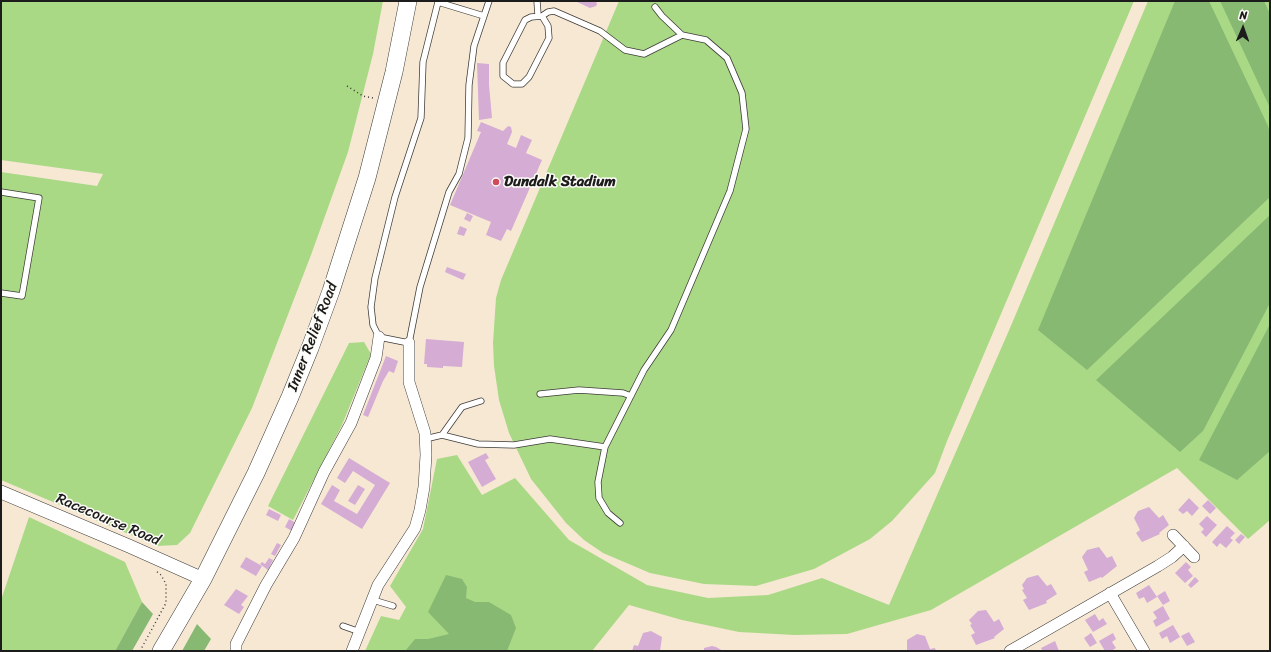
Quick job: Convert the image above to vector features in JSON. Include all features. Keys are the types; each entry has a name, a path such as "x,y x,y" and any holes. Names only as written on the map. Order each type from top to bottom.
{"main road":[{"name":"Inner Relief Road","path":"161,651 203,579 256,473 290,398 310,348 352,228 387,101 408,1"}],"street":[{"path":"236,651 236,644 266,585 294,538 324,472 351,423 376,358 379,337"},
{"path":"352,651 378,585 415,528 424,487 425,439 409,382 409,343"},
{"name":"Racecourse Road","path":"1,492 203,579"},
{"path":"1173,535 1194,557"},
{"path":"1015,650 1158,566 1172,557 1184,546"},
{"path":"1110,593 1144,651"}],"lane":[{"path":"484,16 438,2 423,62 421,118 395,197 375,278 371,307 373,325 379,337 409,343 423,276 449,192 459,174 468,138 469,85 474,46 484,16 489,1"},
{"path":"536,1 540,15 549,29 549,38 530,77 522,84 513,84 503,76 503,63 522,24 528,18 540,15 548,12 554,11 600,31 625,50 644,54 682,35"},
{"path":"620,523 608,513 598,498 598,482 605,447 644,370 670,330 727,199 746,129 742,93 727,58 706,40 682,35 662,16 655,7"},
{"path":"1,192 39,198 22,296 1,293"},
{"path":"540,394 579,390 623,393 631,396"},
{"path":"442,435 462,407 481,401"},
{"path":"425,439 442,435 478,444 514,445 550,439 605,447"},
{"path":"373,600 393,606"},
{"path":"343,626 360,632"}],"path":[{"path":"347,86 363,96 387,101"},
{"path":"140,651 166,602 166,584 161,575 154,570"}],"green space":[{"path":"1,1 383,1 373,54 348,152 311,255 252,408 190,533 177,545 157,546 1,480 1,172 97,186 103,174 1,160"},
{"path":"619,1 1134,1 947,441 935,473 892,521 870,539 814,569 756,586 704,584 650,573 603,553 584,540 566,523 531,479 509,433 499,400 494,366 493,343 496,298 501,280"},
{"path":"1148,1 1270,1 1270,520 1248,539 1177,468 931,610 847,634 794,635 739,632 682,620 629,605 592,651 365,651 381,616 399,620 406,607 390,586 423,529 437,459 457,455 482,495 515,478 569,540 647,585 708,598 768,595 822,578 889,605 1010,328"},
{"path":"1175,1 1209,1 1268,126 1270,133 1270,197 1087,370 1038,330"},
{"path":"1220,1 1264,1 1270,14 1270,108"},
{"path":"1270,215 1270,303 1203,431 1180,452 1096,380"},
{"path":"1270,324 1270,451 1237,480 1199,460"},
{"path":"364,342 371,354 342,425 293,520 268,506 349,343"},
{"path":"29,517 125,562 142,602 115,651 1,651 1,600"},
{"path":"446,575 462,579 467,587 466,598 475,602 489,602 511,615 516,628 507,651 399,651 406,650 415,639 428,639 449,634 428,612"},
{"path":"142,602 153,614 132,651 115,651"},
{"path":"197,624 211,639 204,651 182,651"}],"building":[{"path":"575,1 596,1 597,4 596,6 590,8"},
{"path":"477,63 489,64 492,118 479,120"},
{"name":"Dundalk Stadium","path":"481,122 503,131 508,126 511,127 512,132 507,144 516,148 521,135 532,140 526,153 542,160 511,231 507,229 501,241 486,235 491,222 450,205 481,132 477,131"},
{"path":"467,213 473,216 470,222 464,219"},
{"path":"460,226 467,229 464,236 457,234"},
{"path":"447,267 466,274 463,280 445,272"},
{"path":"426,339 464,342 462,367 427,367 427,364 424,364"},
{"path":"386,356 398,361 394,373 389,371 383,381 368,417 363,415"},
{"path":"486,453 489,458 485,460 496,479 482,487 468,462"},
{"path":"349,458 390,483 362,529 321,504 332,485 340,490 334,501 357,514 375,485 353,471 345,483 337,478"},
{"path":"358,485 365,489 355,505 348,501"},
{"path":"1189,498 1199,508 1192,516 1187,511 1183,514 1178,510"},
{"path":"1208,500 1216,508 1210,514 1202,506"},
{"path":"1149,507 1159,518 1163,515 1169,525 1159,533 1160,534 1142,542 1136,533 1140,530 1134,518 1138,511"},
{"path":"269,509 281,515 278,521 266,515"},
{"path":"1207,516 1217,525 1206,537 1201,532 1204,529 1199,524"},
{"path":"289,519 296,523 292,531 285,527"},
{"path":"1227,526 1235,533 1230,538 1233,540 1226,548 1220,543 1217,547 1212,542"},
{"path":"1241,534 1245,537 1239,544 1235,540"},
{"path":"277,543 281,545 275,556 271,554"},
{"path":"1099,547 1107,558 1112,556 1117,566 1102,578 1101,577 1089,582 1084,572 1088,570 1082,557 1087,550"},
{"path":"246,557 262,566 256,576 240,567"},
{"path":"269,558 273,560 268,570 260,564 262,562 265,564"},
{"path":"1186,562 1191,567 1188,570 1193,576 1185,583 1175,573"},
{"path":"1038,575 1047,586 1051,584 1057,594 1046,601 1047,603 1029,610 1023,600 1027,598 1022,590 1024,589 1022,585 1027,578"},
{"path":"1195,577 1199,581 1191,588 1188,585"},
{"path":"1149,585 1157,597 1147,603 1144,597 1139,599 1136,593"},
{"path":"236,589 248,596 241,605 244,607 239,614 224,605"},
{"path":"1165,591 1170,601 1163,605 1157,596"},
{"path":"1163,606 1170,619 1156,627 1153,621 1157,618 1153,612"},
{"path":"986,610 994,622 999,619 1004,629 994,637 995,638 976,645 971,635 975,633 969,620 978,611"},
{"path":"1095,614 1099,621 1103,618 1107,624 1093,632 1085,620"},
{"path":"1173,625 1180,637 1170,643 1167,636 1162,639 1159,633"},
{"path":"651,631 662,637 660,651 632,651 634,645 638,646 643,633"},
{"path":"1189,632 1195,642 1187,646 1181,636"},
{"path":"1091,633 1097,643 1090,647 1084,638"},
{"path":"1113,633 1116,639 1112,642 1116,648 1111,651 1105,651 1099,641"},
{"path":"917,634 925,636 930,649 935,648 936,651 907,651 907,640"},
{"path":"1055,641 1059,651 1043,651 1041,648"},
{"path":"712,646 723,651 704,651 704,648"}],"place":[{"name":"Dundalk Stadium","path":"496,182"}]}
